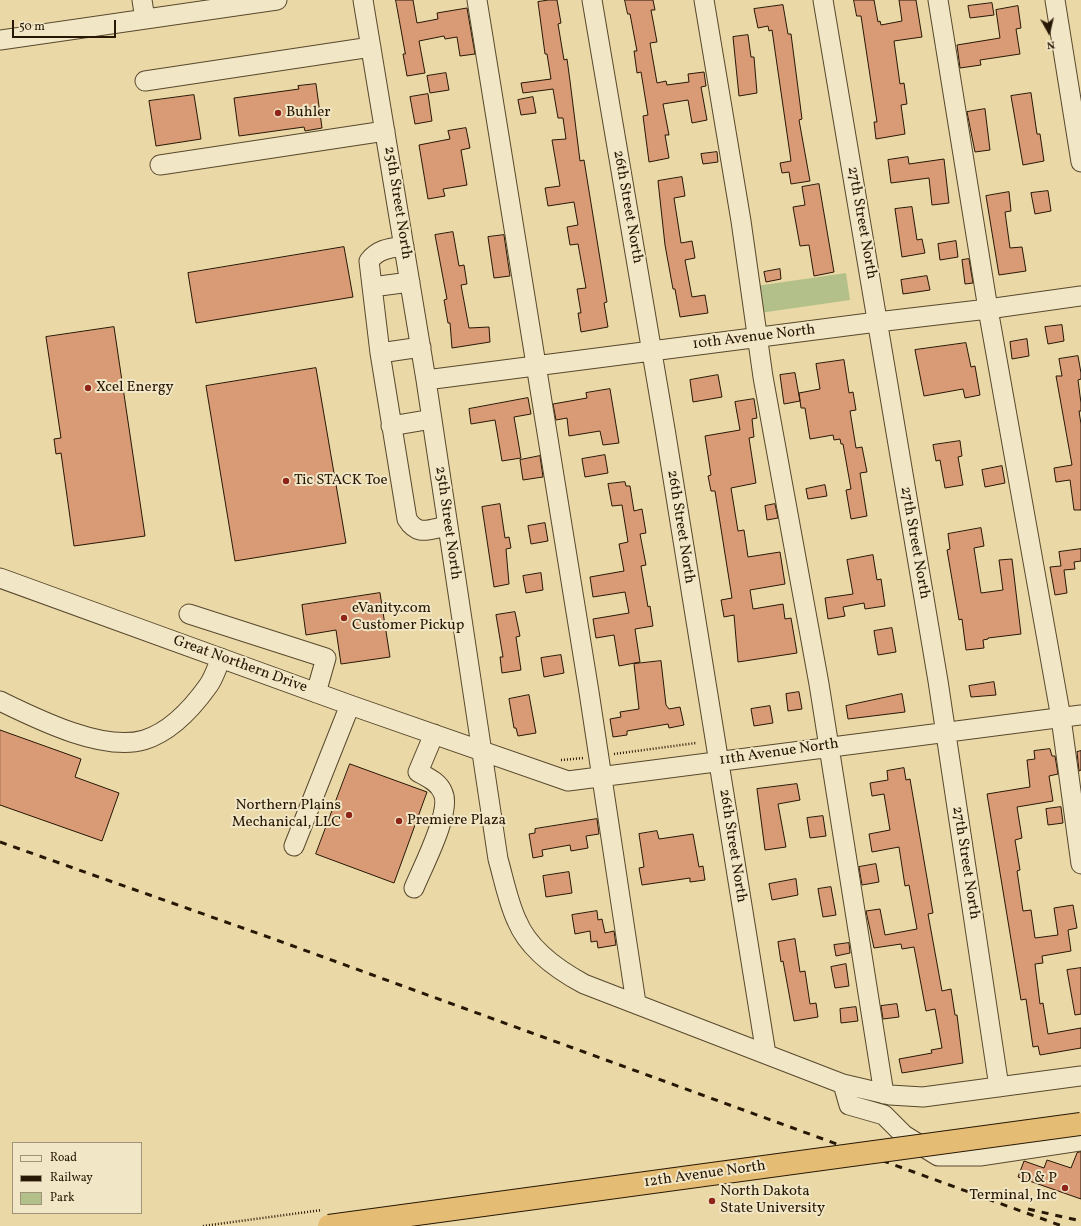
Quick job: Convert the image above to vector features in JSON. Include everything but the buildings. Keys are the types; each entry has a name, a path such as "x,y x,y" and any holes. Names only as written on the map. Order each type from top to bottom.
{"main road":[{"name":"12th Avenue North","path":"329,1226 1081,1124"}],"street":[{"path":"142,0 145,19"},
{"path":"0,40 277,0"},
{"name":"25th Street North","path":"363,0 421,347 498,859 518,923 530,941 547,959 565,973 584,984 636,1003"},
{"path":"477,0 537,366 636,1003 843,1084 884,1094 923,1097 1081,1076"},
{"name":"26th Street North","path":"592,0 766,1054"},
{"path":"704,0 741,221 758,337 829,747 884,1094"},
{"name":"27th Street North","path":"823,0 945,731 999,1087"},
{"path":"938,0 988,309 1061,718 1081,864"},
{"path":"1055,0 1081,162"},
{"path":"145,80 371,47"},
{"path":"160,165 385,131"},
{"path":"404,246 382,249 373,255 369,261 380,353 391,426 407,519 413,528 419,531 448,526"},
{"path":"372,287 410,282"},
{"name":"10th Avenue North","path":"426,380 1081,296"},
{"path":"380,353 421,347"},
{"path":"391,426 432,419"},
{"name":"Great Northern Drive","path":"0,578 316,693 481,751"},
{"path":"189,614 326,658 316,693"},
{"path":"0,701 49,725 109,743 144,740 168,729 190,706 209,685 221,658"},
{"path":"294,846 350,705"},
{"name":"11th Avenue North","path":"481,751 568,781 945,731 1081,715"},
{"path":"414,888 444,815 444,794 437,784 418,772 434,734"},
{"path":"843,1084 849,1105 884,1115 904,1135 938,1156 980,1156 1081,1141"}],"green space":[{"path":"846,273 850,300 760,313 756,286"}],"railway":[{"path":"0,842 271,938 1062,1226"},
{"path":"1028,1209 1081,1221"}],"place":[{"name":"Buhler","path":"278,113"},
{"name":"Xcel Energy","path":"88,388"},
{"name":"Tic STACK Toe","path":"286,481"},
{"name":"eVanity.com Customer Pickup","path":"344,618"},
{"name":"Northern Plains Mechanical, LLC","path":"349,815"},
{"name":"Premiere Plaza","path":"399,821"},
{"name":"D & P Terminal, Inc","path":"1065,1188"},
{"name":"North Dakota State University","path":"712,1201"}]}
